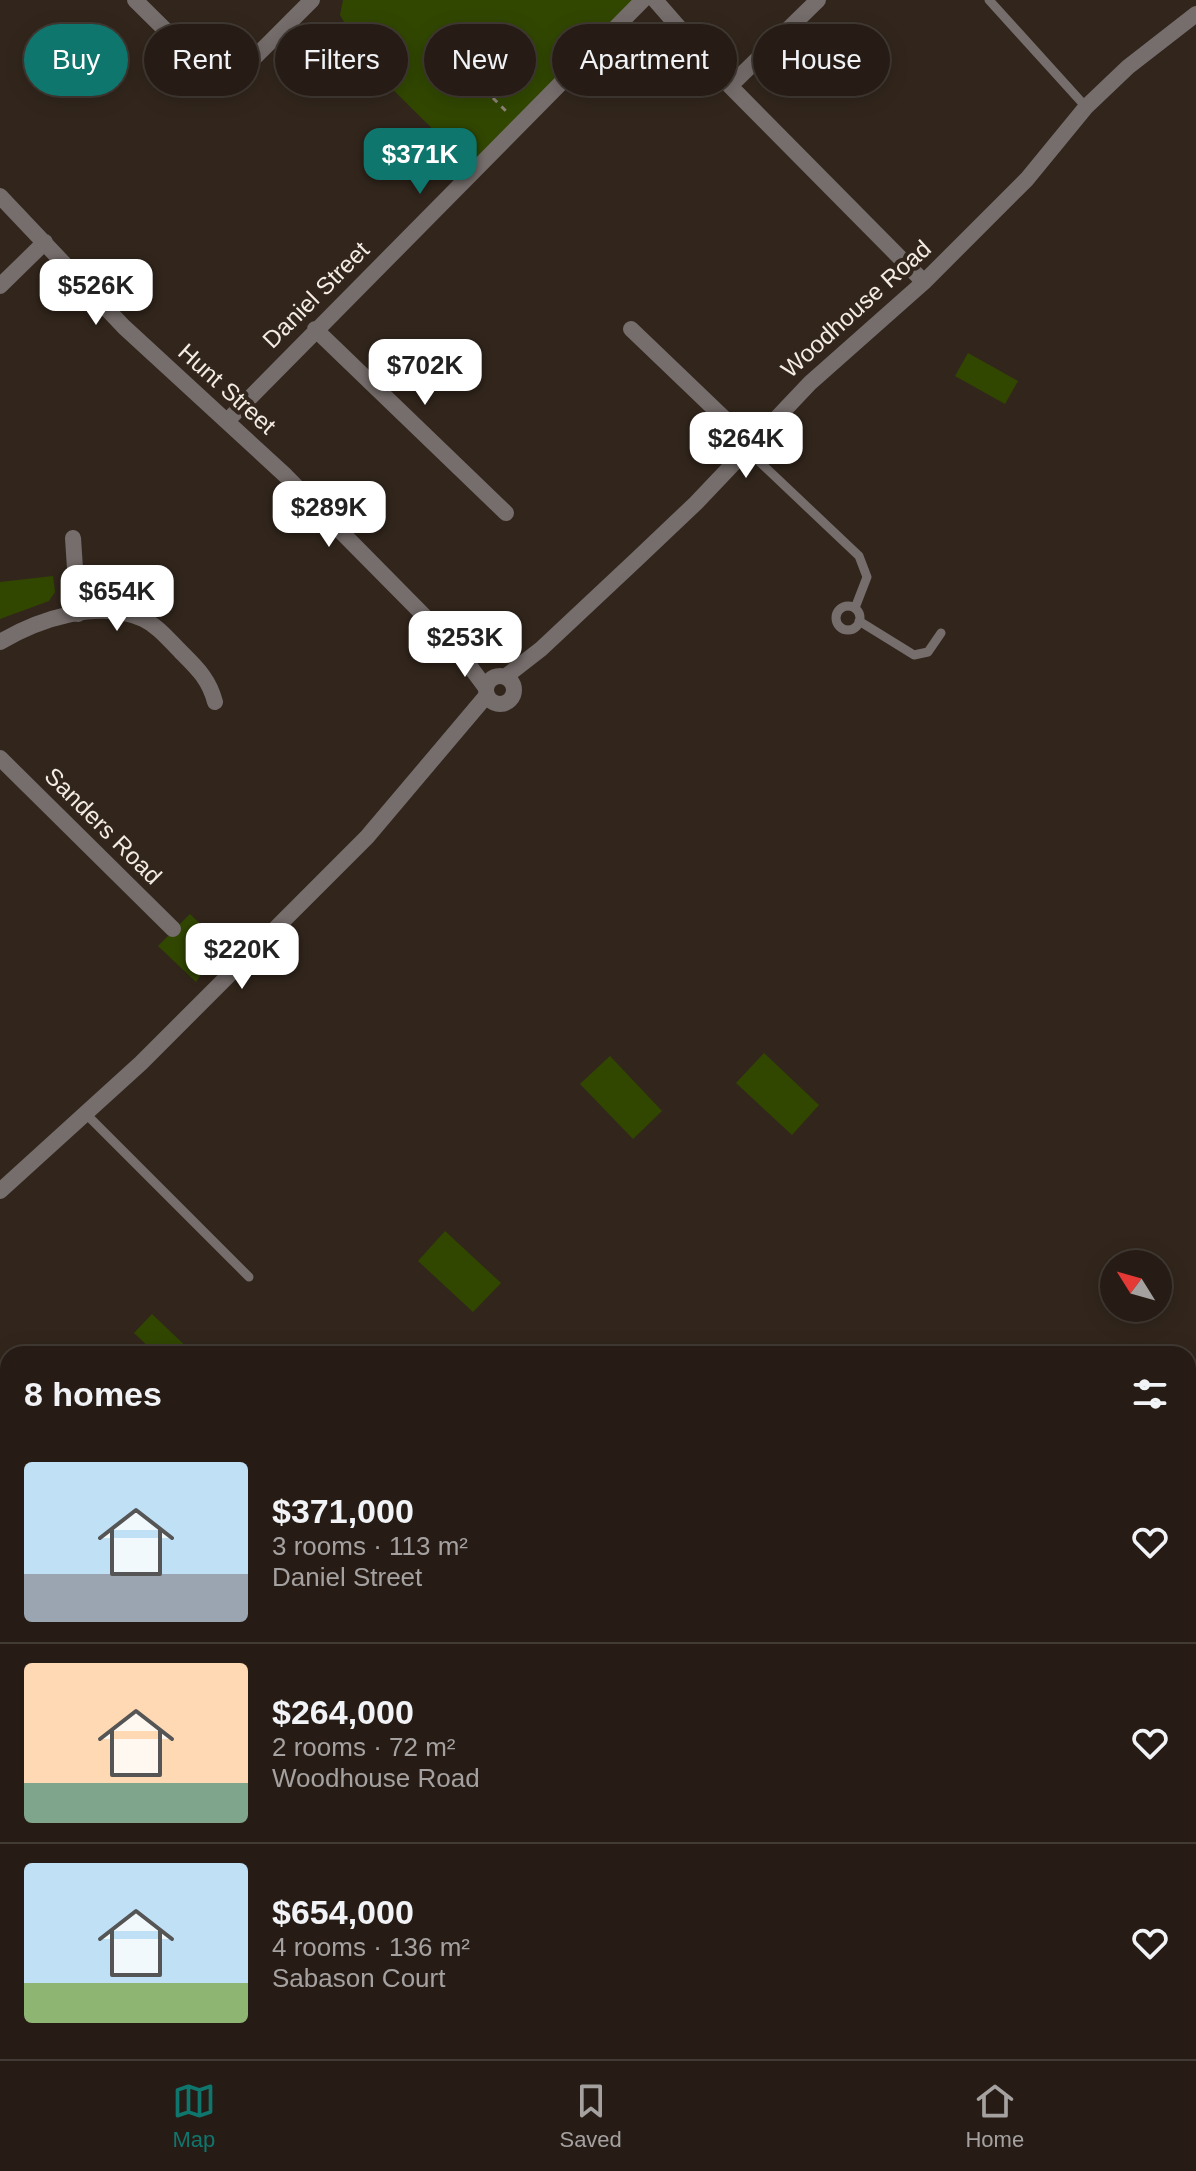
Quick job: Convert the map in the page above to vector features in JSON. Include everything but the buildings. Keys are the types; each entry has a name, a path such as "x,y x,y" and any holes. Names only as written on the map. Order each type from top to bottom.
{"street":[{"path":"135,0 224,88 312,0"},
{"name":"Daniel Street","path":"227,421 643,0"},
{"path":"655,0 676,24"},
{"path":"737,79 818,0"},
{"name":"Woodhouse Road","path":"0,1191 86,1114 367,837 498,689 696,503 819,374 924,282 1027,179 1086,107 1165,36 1196,14"},
{"name":"Woodhouse Road","path":"1165,36 1196,27"},
{"path":"737,93 924,282"},
{"name":"Hunt Street","path":"0,196 124,327 227,421 498,689"},
{"path":"0,286 45,242"},
{"path":"315,329 506,513"},
{"path":"631,329 748,446"},
{"path":"73,538 78,614"},
{"path":"0,642 28,628 78,614 112,612 145,620 205,677 215,702"},
{"name":"Sanders Road","path":"0,758 173,929"}],"lane":[{"path":"989,0 1086,107"},
{"path":"748,446 861,559 867,577 855,608 859,621 914,655 928,652 941,633"},
{"path":"855,608 843,607 837,621 846,629 859,621"},
{"path":"86,1114 249,1277"}],"path":[{"path":"460,40 468,43 475,49 481,65 476,81 454,91 439,85 430,71 431,55 443,42 460,40"},
{"path":"491,96 519,124"}],"green space":[{"path":"343,0 634,0 610,24 552,24 552,82 469,165 399,96 408,96 408,24 345,24 340,15"},
{"path":"968,353 1018,381 1005,404 955,376"},
{"path":"53,576 55,592 49,601 0,619 0,582"},
{"path":"190,914 227,950 210,961 196,982 158,946"},
{"path":"764,1053 819,1105 792,1135 736,1083"},
{"path":"610,1056 662,1111 633,1139 580,1084"},
{"path":"445,1231 501,1283 473,1312 418,1261"},
{"path":"152,1314 186,1346 148,1346 134,1333"}]}
